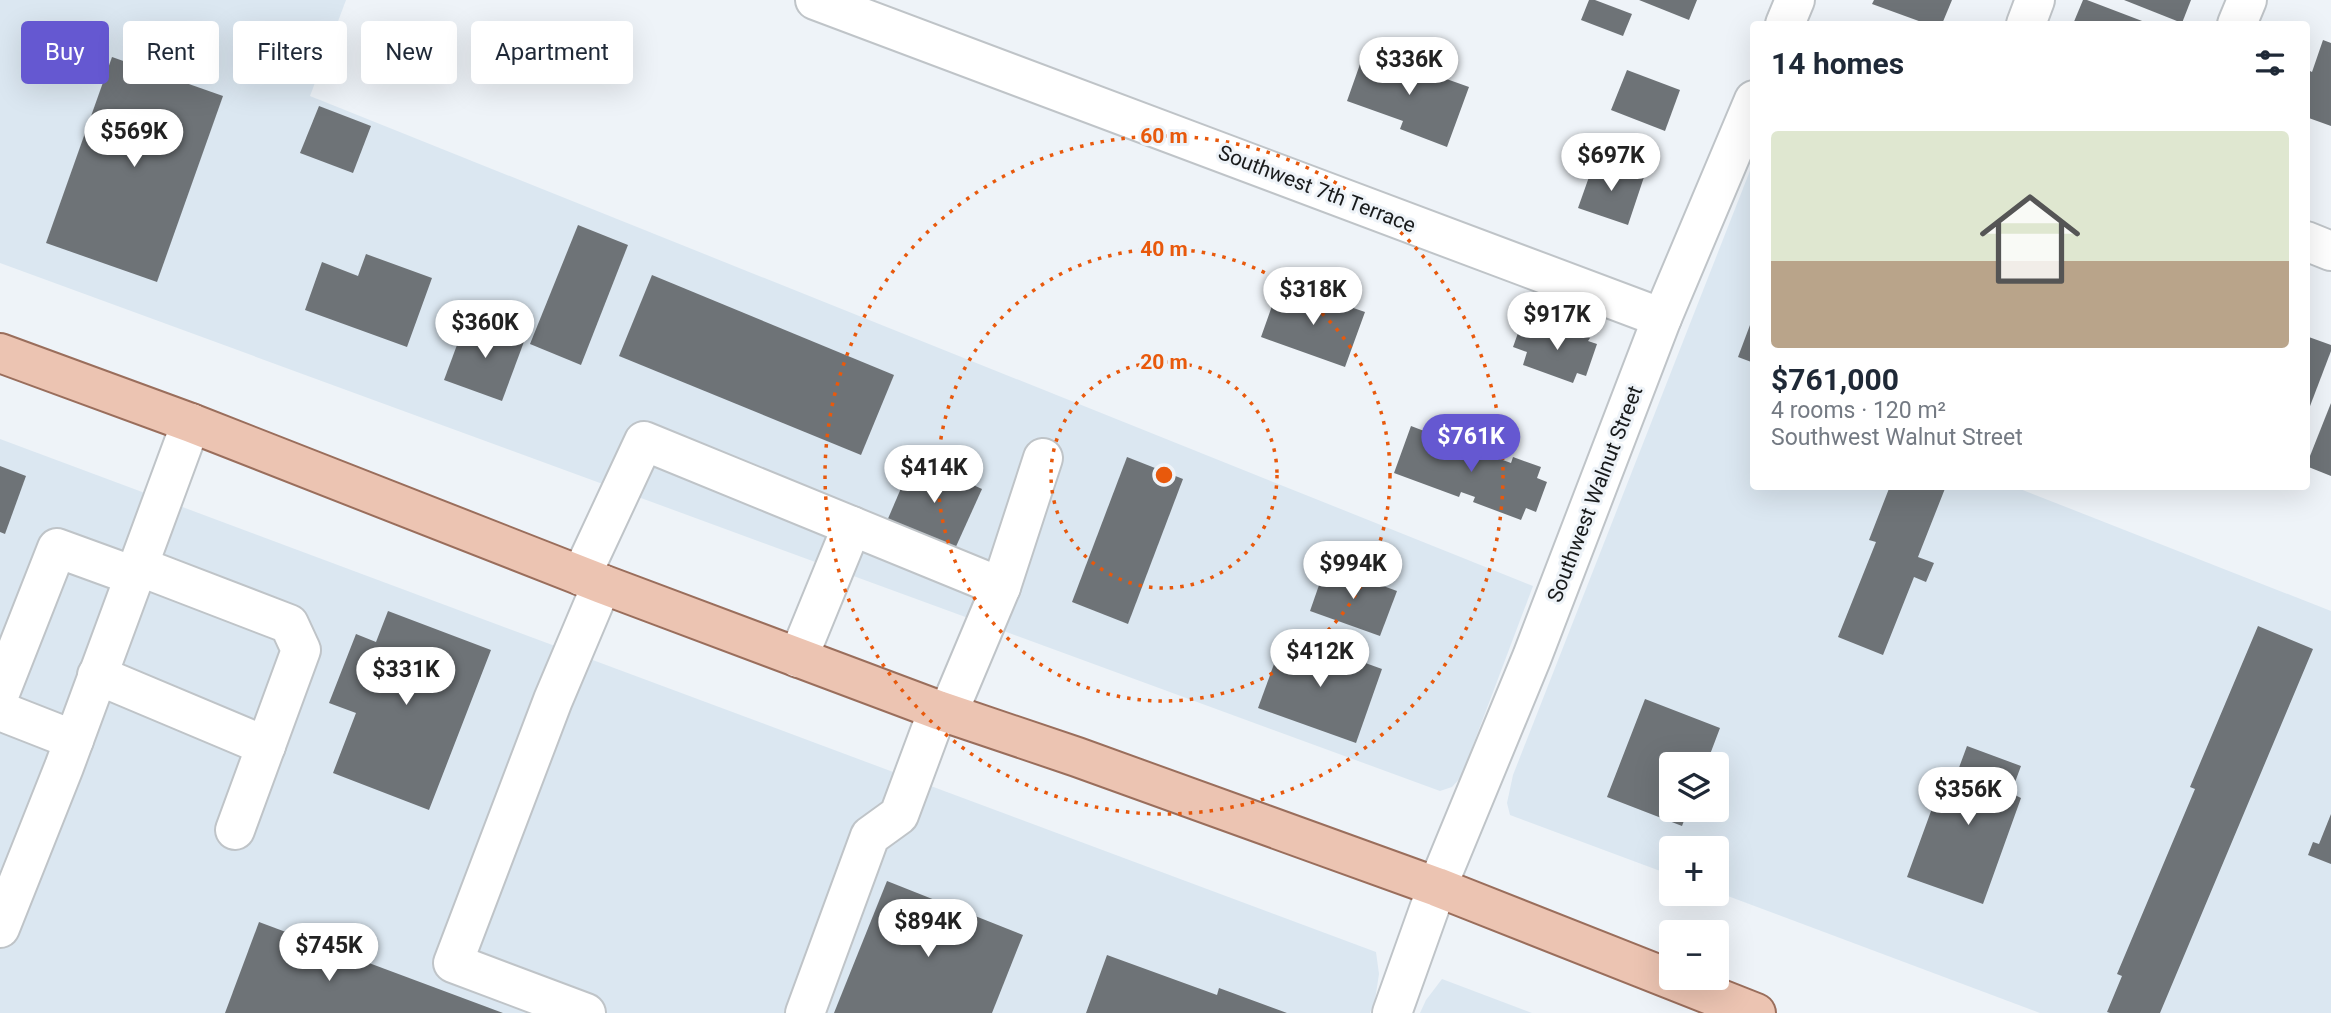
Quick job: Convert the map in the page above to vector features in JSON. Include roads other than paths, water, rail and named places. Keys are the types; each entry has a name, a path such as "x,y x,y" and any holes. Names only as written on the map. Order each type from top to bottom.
{"main road":[{"path":"0,353 191,423 592,580 943,712 1077,757 1437,887 1751,1012"}],"street":[{"name":"Southwest 7th Terrace","path":"815,0 1662,318"},
{"path":"1786,21 1795,0"},
{"path":"2027,21 2035,0"},
{"path":"2238,21 2247,0"},
{"name":"Southwest Walnut Street","path":"1392,1013 1437,887 1532,657 1662,318 1750,109"},
{"path":"2310,243 2331,251"},
{"path":"0,928 74,740 191,423"},
{"path":"586,1013 453,964 553,700 592,580 645,441 1001,587"},
{"path":"805,1013 870,836 899,815 1001,587 1044,458"},
{"path":"798,658 852,526"},
{"path":"0,694 57,548 136,571 289,625 301,650 235,830"},
{"path":"97,675 266,746"},
{"path":"0,711 74,740"}]}
